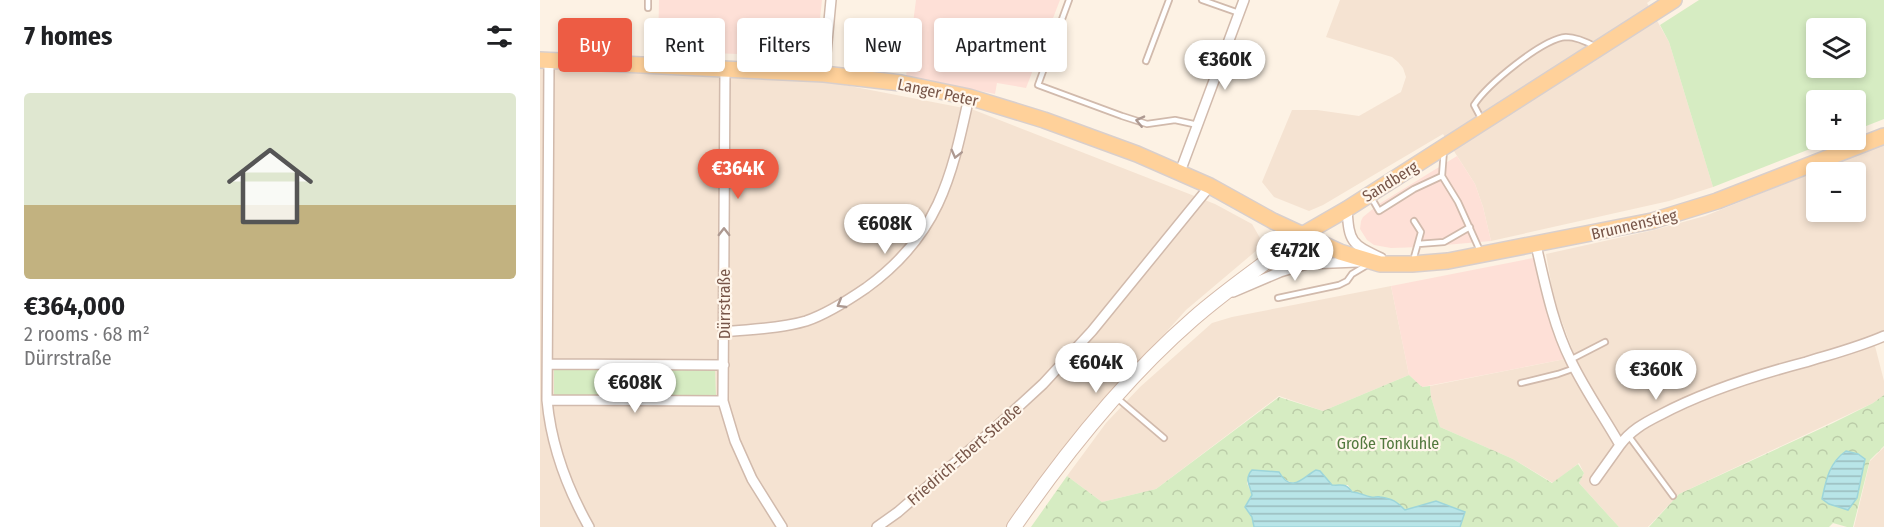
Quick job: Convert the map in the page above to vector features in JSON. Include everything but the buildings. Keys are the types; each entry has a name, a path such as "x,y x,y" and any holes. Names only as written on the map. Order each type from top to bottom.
{"main road":[{"name":"Sandberg","path":"1014,527 1046,481 1126,383 1193,318 1302,235 1347,209 1674,0"},
{"name":"Langer Peter","path":"545,60 644,64"},
{"name":"Langer Peter","path":"725,68 824,74 901,84 969,98 1084,134 1180,172 1302,235"},
{"name":"Brunnenstieg","path":"1302,235 1340,252 1372,262 1412,264 1448,261 1652,221 1693,209 1884,136"}],"street":[{"path":"824,74 831,0"},
{"path":"1180,172 1244,0"},
{"path":"545,60 548,400 554,438 564,476 589,527"},
{"name":"Dürrstraße","path":"725,72 723,401 735,441 752,478 782,527"},
{"path":"724,332 805,321 840,306 887,272 914,243 938,206 956,156 969,98"},
{"name":"Friedrich-Ebert-Straße","path":"877,527 968,452 1043,384 1092,331 1210,186"},
{"path":"1347,209 1351,239 1364,250 1394,264"},
{"path":"1536,245 1551,305 1573,364 1620,445"},
{"path":"1218,299 1280,272 1307,264 1372,262"},
{"path":"1595,480 1628,435 1668,411 1709,393 1884,336"},
{"path":"548,364 724,365"},
{"path":"548,400 723,401"}],"lane":[{"path":"648,0 648,8"},
{"path":"1069,0 1038,85 1148,124 1175,120 1198,125"},
{"path":"1146,61 1169,0"},
{"path":"1202,0 1239,14"},
{"path":"1483,122 1474,105 1481,95 1497,80 1552,40 1566,37 1599,48"},
{"path":"1445,147 1442,176 1458,202 1482,255"},
{"path":"1370,194 1379,210 1442,176"},
{"path":"1412,264 1421,232 1414,221"},
{"path":"1418,244 1444,242 1470,227"},
{"path":"1278,298 1339,285 1372,262"},
{"path":"1521,383 1558,374 1605,342"},
{"path":"1115,396 1164,438"},
{"path":"1628,435 1673,496"}],"shaded area":[{"path":"659,0 822,0 820,18 737,18 737,54 725,54 725,18 659,18"},
{"path":"916,0 1060,0 1053,18 934,18 934,72 1032,72 1026,88 997,83 995,94 906,76 907,72 922,72 922,18 914,18"},
{"path":"1340,0 1651,0 1647,3 1669,42 1713,187 1669,201 1491,241 1475,184 1443,134 1309,211 1274,197 1262,182 1292,110 1317,110 1359,116 1401,92 1406,77 1403,68 1392,57 1326,37"},
{"path":"540,67 558,67 558,72 632,72 632,69 644,70 644,72 829,82 974,110 1215,204 1252,224 1260,238 1257,250 1186,310 1123,380 1009,527 540,527","holes":["715,369 716,395 554,394"]},
{"path":"1884,144 1884,341 1875,346 1884,381 1884,395 1873,403 1679,494 1648,527 1619,527 1579,483 1584,473 1579,463 1553,483 1513,459 1440,427 1430,386 1575,357 1554,300 1546,254 1705,216 1806,175 1806,222 1866,222 1866,162 1839,162"},
{"path":"1457,156 1475,184 1491,241 1391,248 1374,245 1367,240 1360,229 1363,217 1379,204"},
{"path":"1533,258 1565,359 1422,387 1409,375 1391,286"},
{"path":"1391,286 1409,375 1323,411 1279,396 1156,489 1102,502 1067,476 1106,423 1140,387 1212,323 1232,317"},
{"path":"1884,447 1884,527 1854,527 1870,461"}],"green space":[{"path":"1699,0 1884,0 1884,119 1866,126 1866,90 1806,90 1807,150 1713,187 1669,42 1660,25"},
{"path":"554,368 715,369 716,395 554,395"},
{"name":"Große Tonkuhle","path":"1409,375 1422,387 1430,386 1440,427 1513,459 1552,483 1578,464 1584,473 1579,483 1619,527 1460,527 1465,512 1436,501 1405,510 1388,499 1352,492 1348,485 1332,485 1320,471 1316,470 1299,481 1291,482 1273,471 1252,470 1247,483 1252,495 1245,507 1252,517 1254,527 1031,527 1067,476 1102,502 1156,489 1279,397 1323,411"},
{"path":"1884,395 1884,446 1870,460 1853,527 1833,523 1829,527 1649,527 1679,494 1833,423"}],"water":[{"path":"1846,451 1858,454 1865,459 1857,498 1848,510 1829,504 1822,499 1832,466"},
{"name":"Große Tonkuhle","path":"1252,470 1279,472 1284,479 1293,483 1316,470 1320,471 1332,485 1343,485 1352,492 1397,502 1405,510 1436,501 1465,512 1460,527 1254,527 1252,517 1245,507 1252,495 1248,479"}]}
